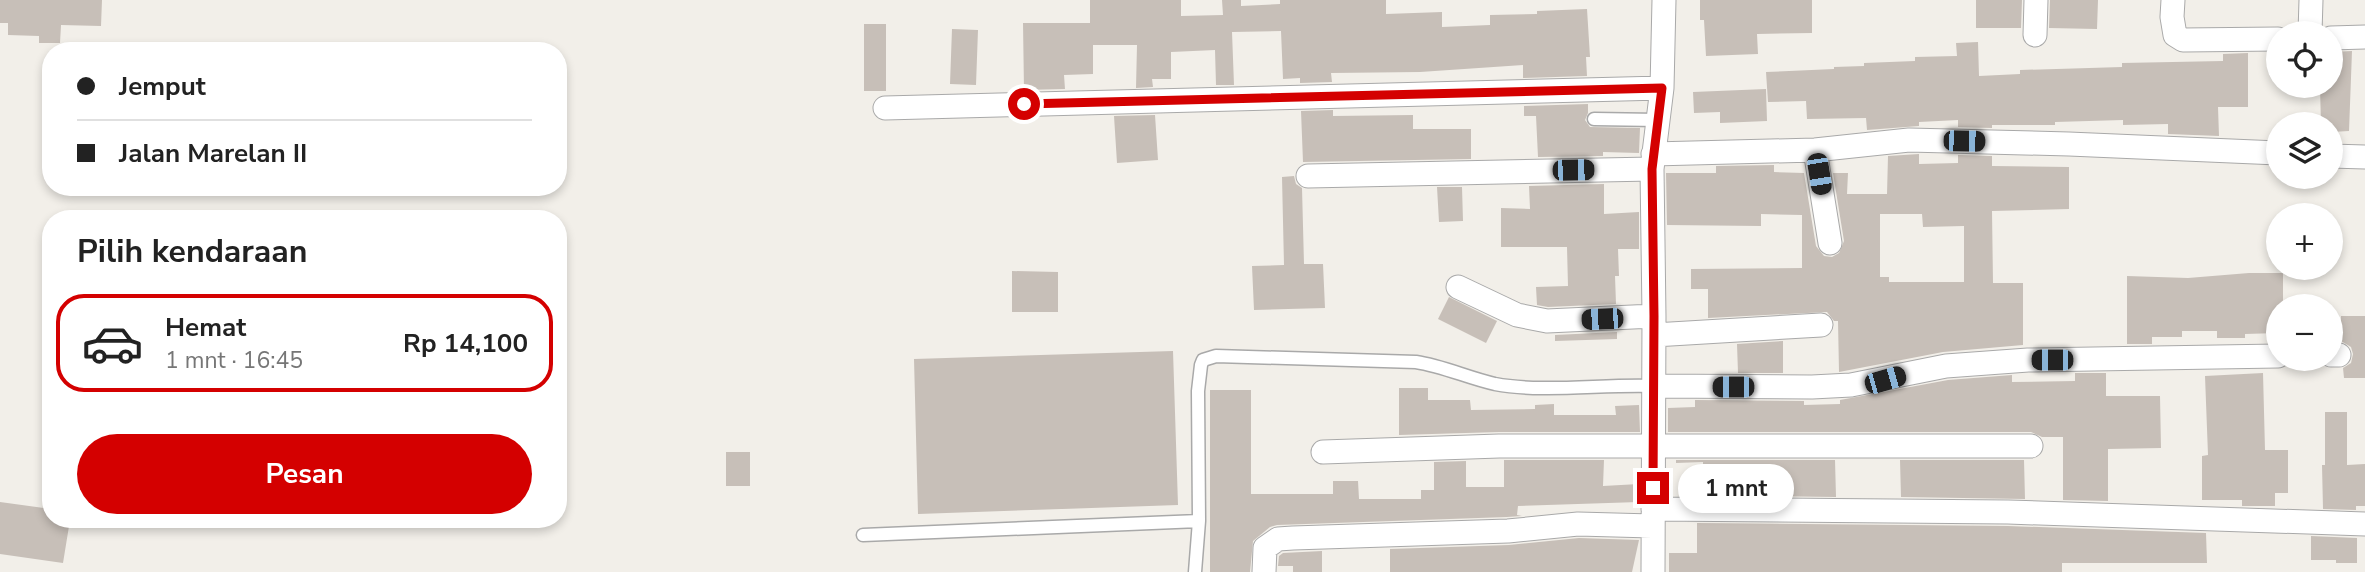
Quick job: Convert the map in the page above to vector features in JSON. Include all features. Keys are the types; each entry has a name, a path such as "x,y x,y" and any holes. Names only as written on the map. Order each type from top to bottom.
{"street":[{"path":"1653,572 1653,162 1662,88 1664,0"},
{"path":"2035,35 2036,0"},
{"path":"2173,0 2175,35 2183,40 2266,39"},
{"path":"2310,21 2311,0"},
{"path":"2343,38 2365,37"},
{"path":"885,108 1662,88"},
{"path":"1308,176 1653,162 1909,141 2069,144 2266,152"},
{"path":"1815,150 1829,243"},
{"path":"2343,156 2365,157"},
{"path":"1458,287 1531,320 1654,326 1821,325"},
{"path":"1653,386 1812,387 1851,385 1885,380 1927,369 1980,363 2266,356"},
{"path":"1323,452 1499,446 2031,446"},
{"path":"1264,572 1265,548 1271,542 1293,538 1508,531 1652,517 2008,512 2365,524"}],"lane":[{"path":"1594,120 1658,120"},
{"path":"1195,572 1199,521 1198,391 1201,365 1208,358 1216,356 1416,362 1495,384 1653,386"},
{"path":"863,535 1199,521"}],"building":[{"path":"0,0 102,0 101,26 61,25 60,42 39,43 39,36 8,35 8,23 0,23"},
{"path":"1090,0 1181,0 1181,16 1223,15 1222,0 1241,0 1241,6 1280,4 1280,0 1386,0 1386,14 1442,12 1442,27 1490,25 1490,15 1587,9 1590,57 1586,57 1587,76 1523,78 1523,65 1420,72 1331,73 1332,82 1300,83 1300,78 1283,79 1281,31 1232,32 1234,85 1216,85 1215,50 1171,52 1171,79 1152,79 1153,87 1136,88 1137,45 1093,45 1093,74 1064,75 1065,89 1024,90 1023,23 1090,23"},
{"path":"1700,0 1812,0 1812,33 1757,34 1758,54 1706,56 1704,20 1700,20"},
{"path":"1976,0 2022,0 2021,28 1976,28"},
{"path":"2050,0 2098,0 2097,29 2049,28"},
{"path":"864,24 886,24 886,91 864,91"},
{"path":"952,29 978,30 976,85 950,84"},
{"path":"1978,42 1979,76 2020,74 2020,70 2122,67 2122,63 2223,61 2223,54 2248,53 2248,107 2218,107 2219,136 2168,134 2168,124 2123,125 2123,120 2055,122 2055,125 1992,125 1992,128 1958,127 1958,120 1919,122 1919,126 1867,130 1866,118 1807,119 1806,101 1768,102 1766,72 1834,69 1864,66 1864,63 1915,61 1915,57 1957,56 1956,43"},
{"path":"2343,51 2352,51 2349,131 2343,131 2343,112 2321,112 2320,98 2343,98"},
{"path":"1766,89 1767,121 1720,123 1720,112 1694,113 1693,92"},
{"path":"1588,104 1585,120 1590,127 1640,128 1639,153 1603,152 1603,156 1538,157 1536,116 1524,116 1524,106"},
{"path":"1333,110 1333,116 1413,115 1413,129 1471,129 1471,159 1303,162 1301,111"},
{"path":"1155,115 1158,160 1117,163 1114,116"},
{"path":"1919,154 1919,164 1958,163 1958,155 1992,156 1992,166 2069,167 2069,209 1992,211 1993,283 2023,283 2023,345 1943,352 1839,372 1838,321 1834,321 1827,312 1708,318 1708,289 1691,289 1691,269 1802,268 1802,215 1761,214 1761,226 1667,225 1666,173 1716,173 1716,166 1774,165 1774,172 1804,173 1816,246 1824,256 1832,257 1839,253 1844,241 1833,173 1848,173 1847,194 1887,194 1888,156","holes":["1880,214 1922,214 1923,227 1964,226 1964,282 1889,282 1889,277 1880,277"]},
{"path":"1294,176 1296,184 1302,188 1304,264 1323,264 1325,308 1254,310 1252,266 1284,265 1282,177"},
{"path":"1604,184 1604,214 1639,212 1639,249 1618,249 1616,304 1548,307 1537,305 1536,287 1568,286 1567,247 1501,247 1501,208 1530,209 1529,186"},
{"path":"1437,187 1462,187 1463,221 1439,222"},
{"path":"1012,271 1058,272 1058,312 1012,312"},
{"path":"2266,273 2266,280 2283,280 2283,294 2266,294 2266,333 2245,334 2245,338 2217,338 2217,331 2182,331 2182,337 2152,337 2152,344 2127,344 2127,276 2188,278"},
{"path":"1449,297 1497,321 1486,343 1438,319"},
{"path":"2343,316 2365,316 2365,378 2344,378 2343,368 2351,363 2351,347 2343,342"},
{"path":"1617,332 1617,339 1555,341 1555,335"},
{"path":"1783,341 1783,373 1738,373 1737,344"},
{"path":"1173,351 1178,505 918,514 914,359"},
{"path":"2075,373 2106,373 2106,396 2160,396 2161,448 2108,449 2108,501 2063,500 2063,437 2042,437 2031,432 1668,432 1668,408 1695,407 1695,400 1840,404 1840,400 1948,380 2012,375 2012,382 2075,381"},
{"path":"2263,373 2265,450 2288,450 2288,493 2275,493 2275,506 2242,506 2242,500 2202,500 2202,456 2208,455 2205,376"},
{"path":"1399,388 1428,388 1428,400 1470,400 1471,410 1535,409 1535,405 1554,404 1554,415 1616,415 1615,406 1639,405 1640,432 1399,435"},
{"path":"1210,390 1251,390 1251,494 1333,494 1333,481 1358,481 1359,499 1421,499 1421,490 1434,490 1434,462 1466,461 1466,487 1504,487 1504,460 1604,460 1603,486 1639,484 1639,502 1518,506 1517,515 1522,516 1507,517 1277,525 1270,527 1253,541 1250,572 1210,572"},
{"path":"2325,412 2347,412 2347,465 2365,464 2365,506 2356,506 2356,510 2323,509"},
{"path":"726,452 750,452 750,486 726,486"},
{"path":"1676,460 1835,460 1836,497 1703,495 1703,462 1676,463"},
{"path":"1900,460 2024,460 2025,499 1901,497"},
{"path":"0,502 42,508 42,528 69,528 63,563 0,554"},
{"path":"1697,523 2008,526 2206,533 2207,563 2062,563 2062,572 1669,572 1669,553 1697,553"},
{"path":"2311,536 2357,538 2357,563 2311,560"},
{"path":"1579,538 1639,540 1632,572 1390,572 1390,549 1509,545"},
{"path":"1322,551 1322,572 1293,572 1293,566 1278,566 1279,556 1283,553"}],"route":[{"path":"1024,104 1662,88 1652,169 1653,488"}]}
